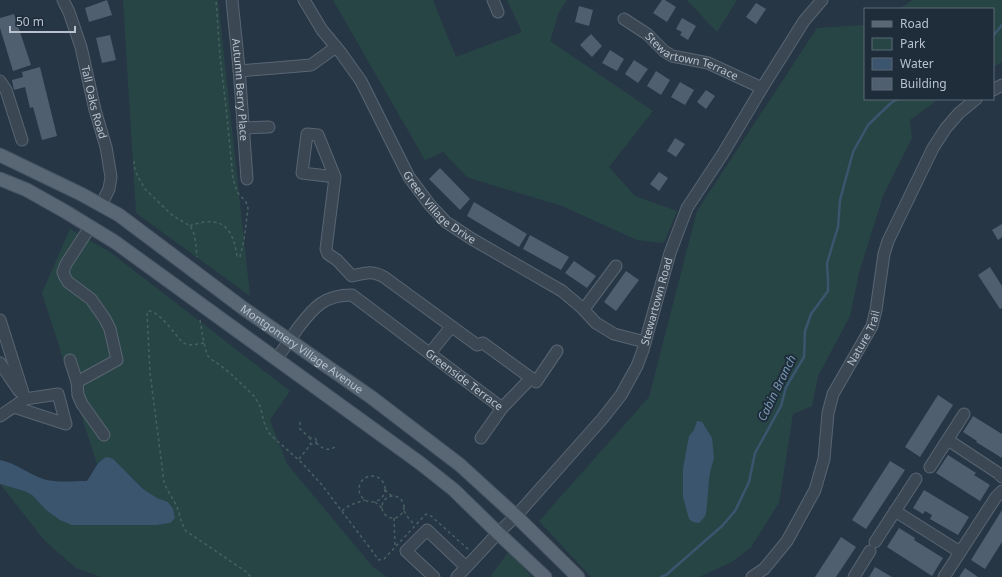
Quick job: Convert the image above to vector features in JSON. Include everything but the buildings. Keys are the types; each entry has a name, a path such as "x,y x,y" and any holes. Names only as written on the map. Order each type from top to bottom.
{"main road":[{"name":"Montgomery Village Avenue","path":"0,155 81,194 119,215 243,308 371,397 460,465 516,516 578,577"},
{"name":"Montgomery Village Avenue","path":"0,179 26,190 115,242 420,463 454,490 545,577"}],"street":[{"name":"Autumn Berry Place","path":"232,0 244,128 247,179"},
{"name":"Green Village Drive","path":"304,0 322,30 361,81 409,177 430,205 446,222 472,239 562,291 584,310 596,323 614,334 645,342"},
{"path":"493,0 498,12"},
{"name":"Stewartown Road","path":"457,577 464,564 516,516 603,418 621,395 637,366 670,253 687,208 722,155 804,20 822,0"},
{"name":"Tall Oaks Road","path":"67,1 69,12 81,47 95,110 106,147 111,177 109,190 100,205"},
{"name":"Stewartown Terrace","path":"624,19 647,34 664,51 672,56 708,63 762,88"},
{"path":"239,71 311,65 336,47"},
{"path":"0,81 6,90 22,140"},
{"name":"Nature Trail","path":"752,577 764,569 787,541 815,490 824,459 828,413 833,394 872,326 876,310 884,254 888,241 933,148 946,128 959,113 975,100"},
{"path":"244,128 269,127"},
{"path":"276,359 314,308 324,301 341,295 352,295 352,276 337,260 328,254 326,249 334,177"},
{"path":"77,382 117,360 110,329 105,319 90,299 68,282 63,272 66,264 90,227"},
{"path":"584,310 616,266"},
{"path":"352,276 366,273 376,273 380,275 477,345 483,343 531,378"},
{"name":"Greenside Terrace","path":"352,295 502,408 531,378 536,382 557,351"},
{"path":"0,320 25,399"},
{"path":"430,353 451,327"},
{"path":"70,360 77,382 78,396 104,435"},
{"path":"0,363 25,399"},
{"path":"0,416 25,399 58,394 66,424 14,407"},
{"path":"481,438 502,408"},
{"path":"930,467 964,414"},
{"path":"948,440 1002,477"},
{"path":"854,577 916,479"},
{"path":"944,577 1002,491"},
{"path":"895,511 960,552"},
{"path":"434,577 406,551 427,530 464,564"}],"path":[{"path":"190,226 212,221 223,225 230,234 238,256 240,257 244,240 248,208 246,202 237,192 233,179 220,56 216,0"},
{"path":"134,161 135,170 145,189 172,216 190,226 197,257"},
{"path":"204,343 195,345 184,344 161,318 152,311 147,312 150,373 164,482 175,503 181,524 186,531 245,571 251,577"},
{"path":"200,320 207,355 231,374 257,400 262,410 264,422 268,432 299,459 322,485 379,560 384,559 426,514 431,516 470,552 464,564"},
{"path":"300,422 300,429 302,433 310,438 314,437 316,443 325,449 330,450 335,448"},
{"path":"310,438 309,441 311,444"},
{"path":"299,459 311,444 316,443"},
{"path":"373,476 379,478 384,484 385,490 383,497 380,500 372,502 365,500 358,490 359,484 366,477 373,476"},
{"path":"375,502 388,516 394,518 401,514 404,504 402,501 397,496 388,494 385,490"},
{"path":"382,508 383,502 392,496"},
{"path":"342,511 365,500"},
{"path":"403,510 409,519 416,524"},
{"path":"394,518 395,546"}],"green space":[{"path":"123,0 218,0 250,296 136,213"},
{"path":"333,0 433,0 456,57 522,32 507,0 567,0 559,12 550,41 653,111 609,167 635,196 677,211 664,243 637,240 562,206 467,177 443,152 425,160"},
{"path":"687,0 737,0 717,32"},
{"path":"913,0 1002,0 1002,62 994,66 994,8 901,8"},
{"path":"864,25 864,100 938,100 910,120 912,138 883,196 859,273 850,316 818,376 812,406 793,414 779,503 751,547 732,562 699,577 591,577 539,521 649,397 697,211 817,28"},
{"path":"70,229 110,252 290,391 270,420 287,464 372,566 387,577 101,577 76,568 45,541 0,484 32,495 46,510 72,525 157,525 170,523 168,502 157,498 143,489 128,474 102,459 97,464 42,293"},
{"path":"509,551 532,577 490,577"}],"water":[{"path":"697,421 702,422 712,438 714,458 709,479 706,514 699,523 693,522 689,519 683,497 683,469 689,436 694,430"},
{"path":"107,457 113,459 143,489 157,498 168,502 173,509 175,518 170,523 157,525 72,525 60,520 46,510 32,495 0,484 0,460 6,461 43,479 59,481 87,481 100,461"}],"waterway":[{"name":"Cabin Branch","path":"994,35 1002,25"},
{"name":"Cabin Branch","path":"661,577 666,575 722,526 735,511 749,482 755,453 781,406 786,387 804,357 805,331 811,314 828,291 827,263 838,227 840,200 853,152 868,125 891,103 896,100"}]}
